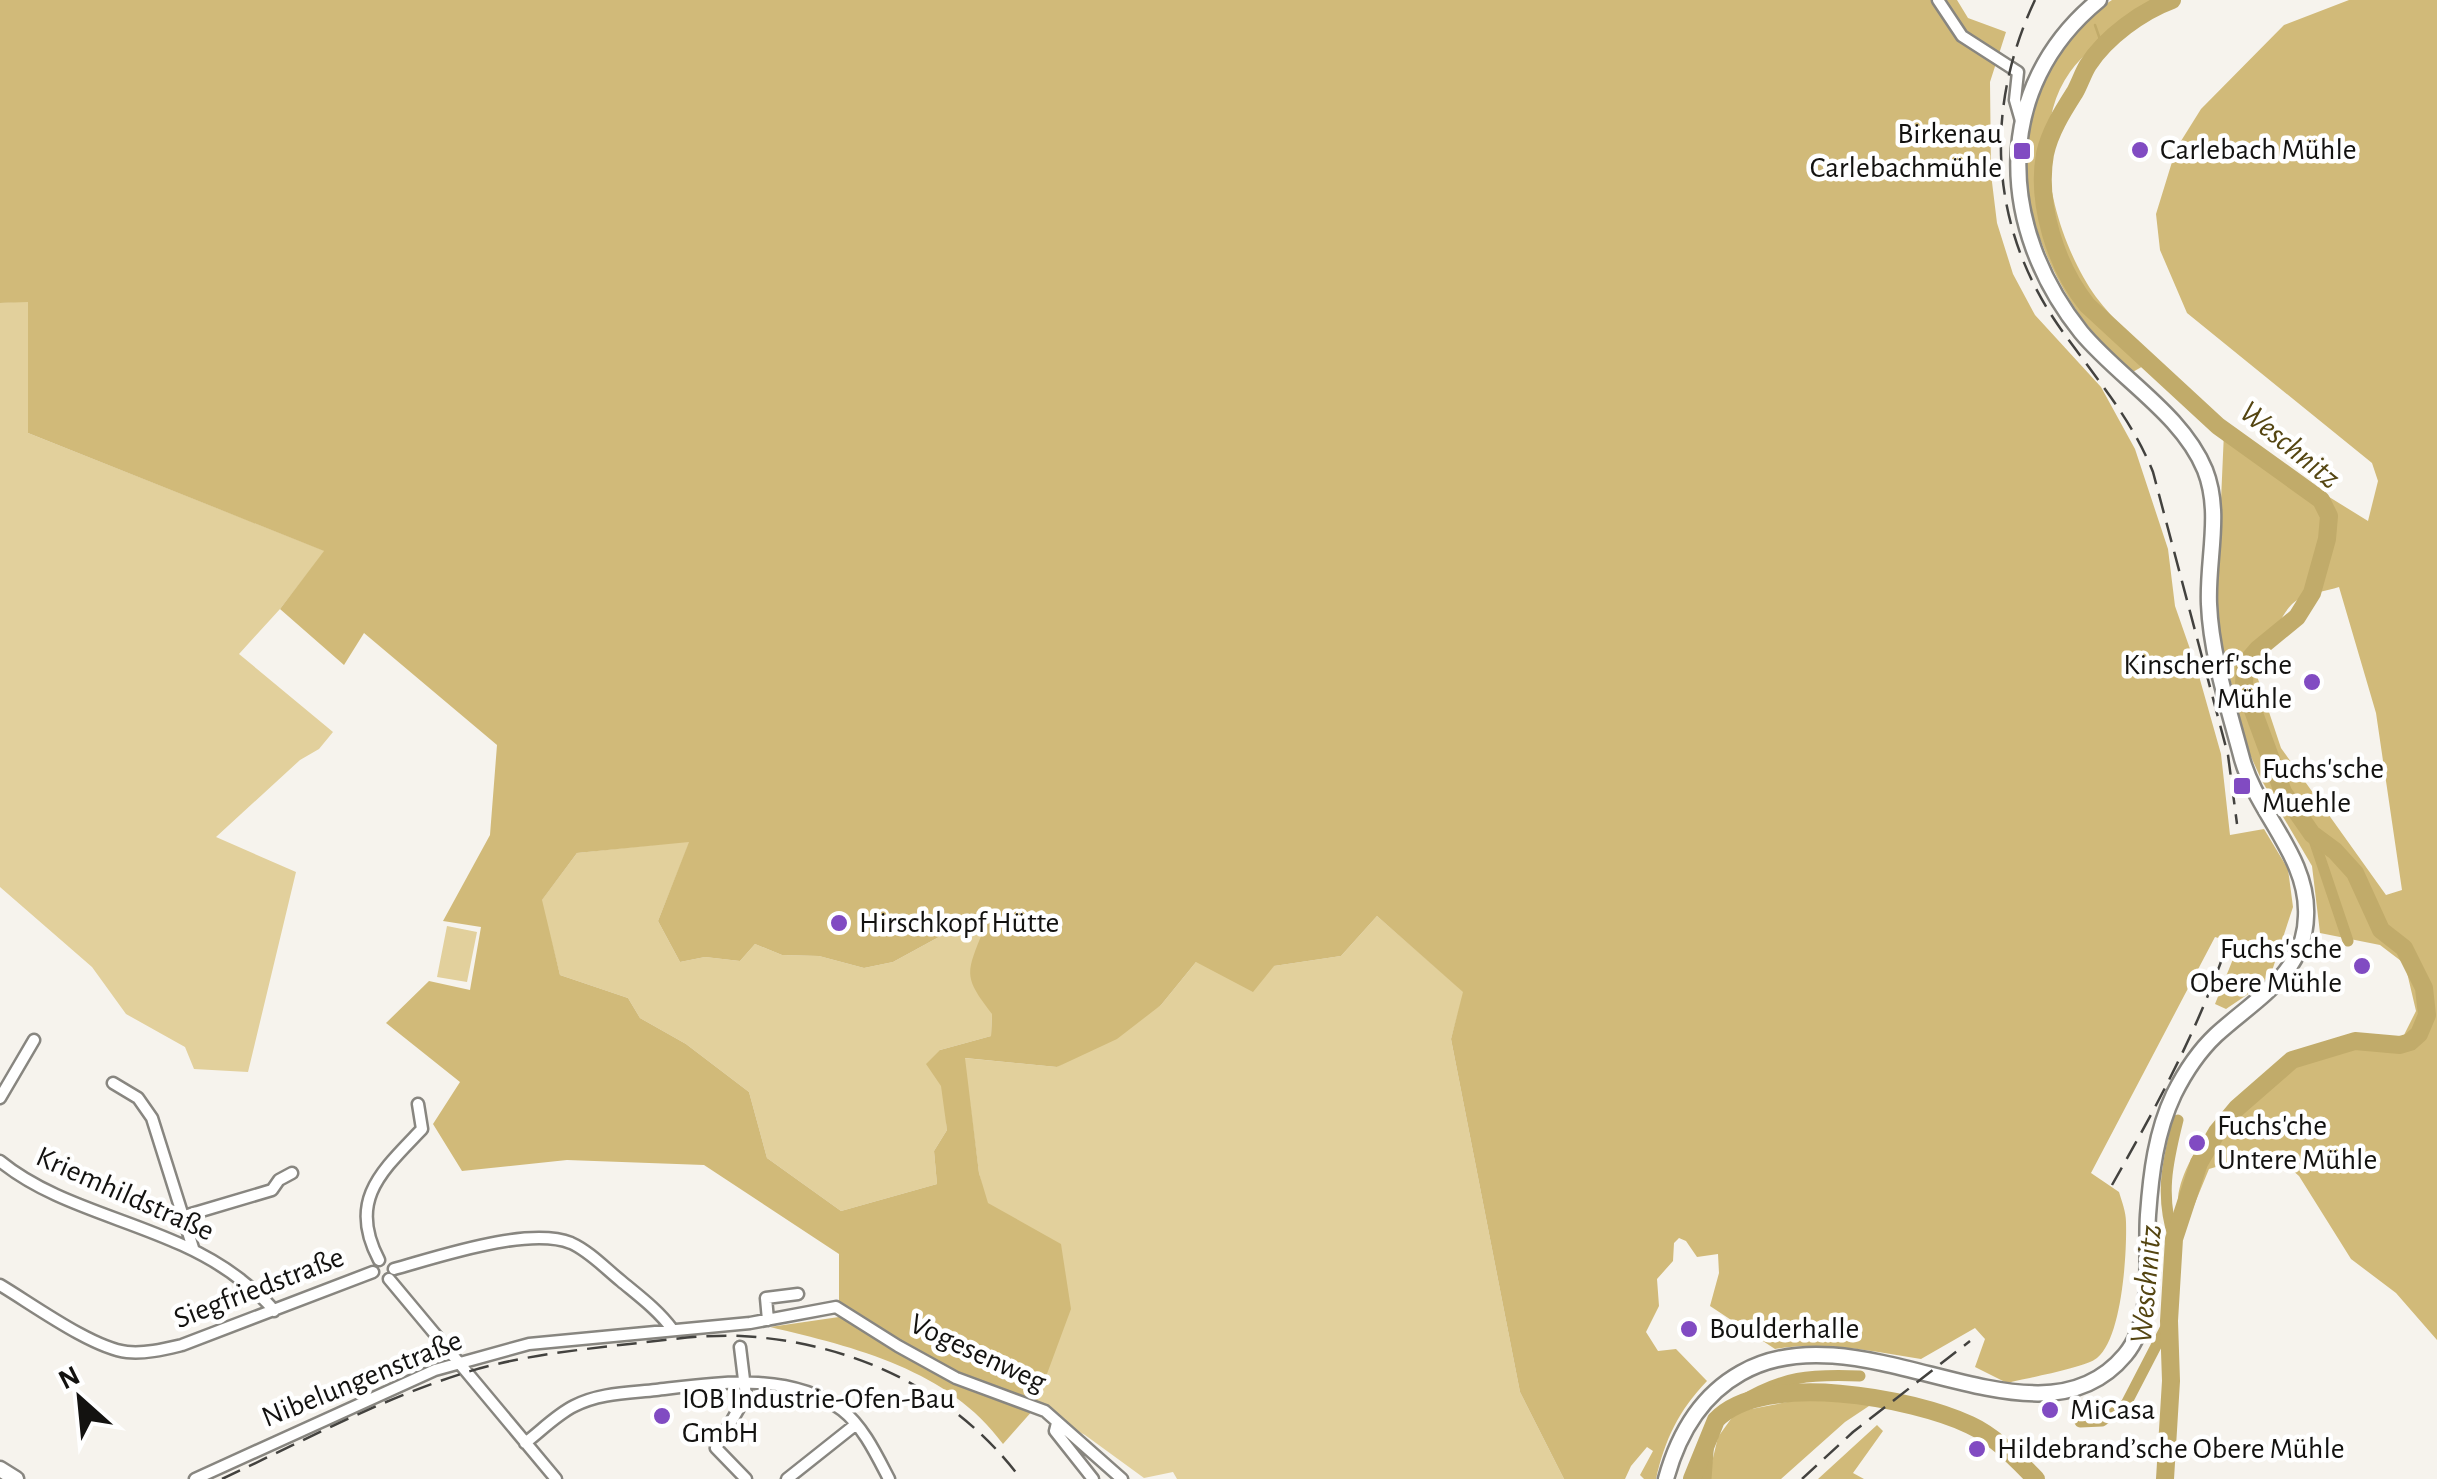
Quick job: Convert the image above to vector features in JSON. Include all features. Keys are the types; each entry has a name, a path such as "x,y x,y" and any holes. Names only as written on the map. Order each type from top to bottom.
{"main road":[{"path":"1666,1479 1683,1431 1709,1396 1728,1380 1772,1359 1811,1352 1856,1356 1998,1390 2039,1394 2077,1388 2112,1369 2128,1352 2142,1323 2152,1168 2170,1103 2196,1057 2280,981 2302,942 2306,902 2300,873 2249,783 2214,646 2209,603 2213,502 2204,468 2187,440 2100,353 2056,296 2031,240 2023,205 2017,159 2021,122 2034,80 2044,60 2099,0"},
{"path":"0,1468 16,1479"}],"street":[{"path":"1938,0 1962,36 2018,72 2015,100 2021,122"},
{"path":"0,1098 34,1040"},
{"path":"113,1082 138,1098 152,1118 193,1248"},
{"path":"418,1104 422,1129 389,1162 372,1188 364,1216 370,1242 380,1260 391,1263 391,1274 457,1362 556,1479"},
{"name":"Kriemhildstraße","path":"0,1161 53,1192 193,1248 241,1280 274,1311"},
{"path":"182,1217 272,1190 279,1180 292,1174"},
{"path":"380,1260 373,1272 377,1278 495,1242 567,1242 583,1250 662,1315 672,1329"},
{"name":"Siegfriedstraße","path":"0,1286 102,1345 126,1352 156,1351 182,1346 373,1272"},
{"path":"768,1320 766,1298 798,1294"},
{"name":"Nibelungenstraße","path":"194,1479 434,1370 529,1344 768,1320 836,1307 854,1316"},
{"name":"Vogesenweg","path":"854,1316 942,1370 1044,1411 1122,1479"},
{"path":"740,1347 746,1396 716,1448 746,1479"},
{"path":"525,1443 561,1414 598,1397 745,1383 803,1392 846,1413 889,1479"},
{"path":"1057,1423 1055,1430 1093,1479"},
{"path":"787,1479 855,1425"}],"shaded area":[{"path":"0,0 1957,0 1968,18 2006,32 1990,82 1991,174 1997,223 2013,274 2035,315 2101,387 2135,449 2168,549 2175,606 2221,754 2230,835 2264,829 2288,869 2293,907 2269,980 2226,1009 2215,1004 2239,944 2215,937 2091,1173 2119,1192 2126,1222 2124,1274 2117,1315 2112,1333 2097,1358 2007,1383 1975,1367 1985,1339 1975,1328 1921,1359 1830,1347 1775,1349 1710,1306 1719,1273 1718,1254 1697,1257 1686,1241 1679,1238 1674,1243 1673,1261 1657,1279 1659,1306 1646,1332 1658,1351 1676,1349 1707,1381 1674,1426 1656,1479 1640,1475 1653,1451 1647,1447 1625,1479 1564,1479 1520,1392 1451,1039 1463,992 1377,916 1341,956 1274,966 1253,992 1196,962 1161,1005 1117,1039 1057,1067 965,1058 979,1173 988,1203 1061,1244 1071,1309 1034,1409 1003,1444 956,1397 928,1380 867,1353 770,1327 839,1317 839,1254 704,1165 567,1160 462,1171 433,1124 460,1082 386,1023 429,981 470,990 481,927 443,921 490,835 497,745 364,633 344,665 280,609 324,551 28,433 28,302 0,303","holes":["689,842 658,921 680,962 705,957 740,961 755,944 782,955 819,956 864,968 893,962 948,932 983,931 970,974 992,1014 991,1036 940,1050 926,1064 941,1086 947,1130 934,1151 937,1184 841,1211 767,1158 749,1092 686,1044 640,1018 628,998 560,975 542,900 577,853"]},
{"path":"2112,0 2178,0 2105,38 2070,72 2049,125 2048,156 2058,218 2082,274 2096,297 2152,361 2131,373 2084,321 2054,272 2041,242 2026,179 2031,117 2042,86 2077,32"},
{"path":"2349,0 2437,0 2437,1340 2396,1293 2351,1259 2299,1176 2270,1151 2209,1169 2181,1237 2178,1203 2183,1179 2204,1139 2235,1102 2270,1072 2300,1056 2343,1045 2402,1039 2416,1011 2405,964 2380,945 2320,933 2312,866 2247,748 2219,633 2217,592 2224,432 2368,521 2378,481 2372,463 2187,313 2160,250 2156,214 2176,149 2201,109 2284,25","holes":["2339,587 2376,713 2402,890 2386,895 2281,748 2257,676 2279,622 2299,599"]},
{"path":"28,301 28,433 325,551 239,654 333,732 319,749 300,760 216,837 296,872 248,1072 194,1069 185,1047 126,1014 92,967 0,887 0,303"},
{"path":"690,841 658,921 680,962 705,957 740,961 755,944 782,955 819,956 864,968 893,962 948,932 984,931 991,1036 940,1050 947,1130 934,1151 937,1184 841,1211 767,1158 749,1092 686,1044 640,1018 628,998 560,975 541,901 577,853"},
{"path":"1377,916 1464,992 1451,1039 1520,1392 1564,1479 1177,1479 1173,1472 1144,1478 1085,1435 1034,1409 979,1173 964,1058 1057,1067 1161,1005 1196,962 1274,966 1341,956"},
{"path":"447,926 477,932 467,982 437,977"},
{"path":"1808,1398 1875,1402 1845,1422 1781,1479 1708,1479 1718,1437 1736,1412"},
{"path":"1877,1425 1883,1431 1853,1473 1864,1479 1818,1479"}],"waterway":[{"name":"Weschnitz","path":"2165,1479 2174,1239 2199,1163 2237,1108 2292,1060 2355,1041 2400,1045 2410,1042 2419,1034 2427,1015 2424,988 2404,948 2381,930 2355,873 2312,834 2283,792 2244,686 2245,664 2297,617 2312,593 2327,539 2329,516 2321,500 2218,426 2087,305 2066,272 2051,234 2043,173 2047,146 2057,122 2088,65 2104,45 2137,18 2172,0"},
{"path":"2095,25 2103,48"},
{"path":"2312,834 2348,941"},
{"path":"2174,1239 2167,1208 2167,1180 2178,1120"},
{"path":"2080,1422 2102,1421 2126,1404 2169,1321"},
{"path":"1740,1402 1797,1378 1860,1376"},
{"name":"Weschnitz","path":"1692,1479 1716,1420 1738,1405 1802,1392 1877,1398 1945,1415 1988,1436 2036,1479"},
{"path":"1706,1479 1709,1439"}],"railway":[{"path":"2035,0 2007,82 2002,124 2007,207 2035,287 2122,413 2153,472 2228,755 2237,824"},
{"path":"2112,1185 2172,1074 2222,959"},
{"path":"222,1479 372,1408 483,1367 581,1350 726,1336 822,1348 897,1376 964,1420 1021,1479"},
{"path":"1802,1479 1853,1432 1970,1341"}],"place":[{"name":"Carlebach Mühle","path":"2140,150"},
{"name":"Birkenau Carlebachmühle","path":"2022,151"},
{"name":"Kinscherf'sche Mühle","path":"2312,682"},
{"name":"Fuchs'sche Muehle","path":"2242,786"},
{"name":"Hirschkopf Hütte","path":"839,923"},
{"name":"Fuchs'sche Obere Mühle","path":"2362,966"},
{"name":"Fuchs'che Untere Mühle","path":"2197,1143"},
{"name":"Boulderhalle","path":"1689,1329"},
{"name":"MiCasa","path":"2050,1410"},
{"name":"IOB Industrie-Ofen-Bau GmbH","path":"662,1416"},
{"name":"Hildebrand’sche Obere Mühle","path":"1977,1449"}]}
